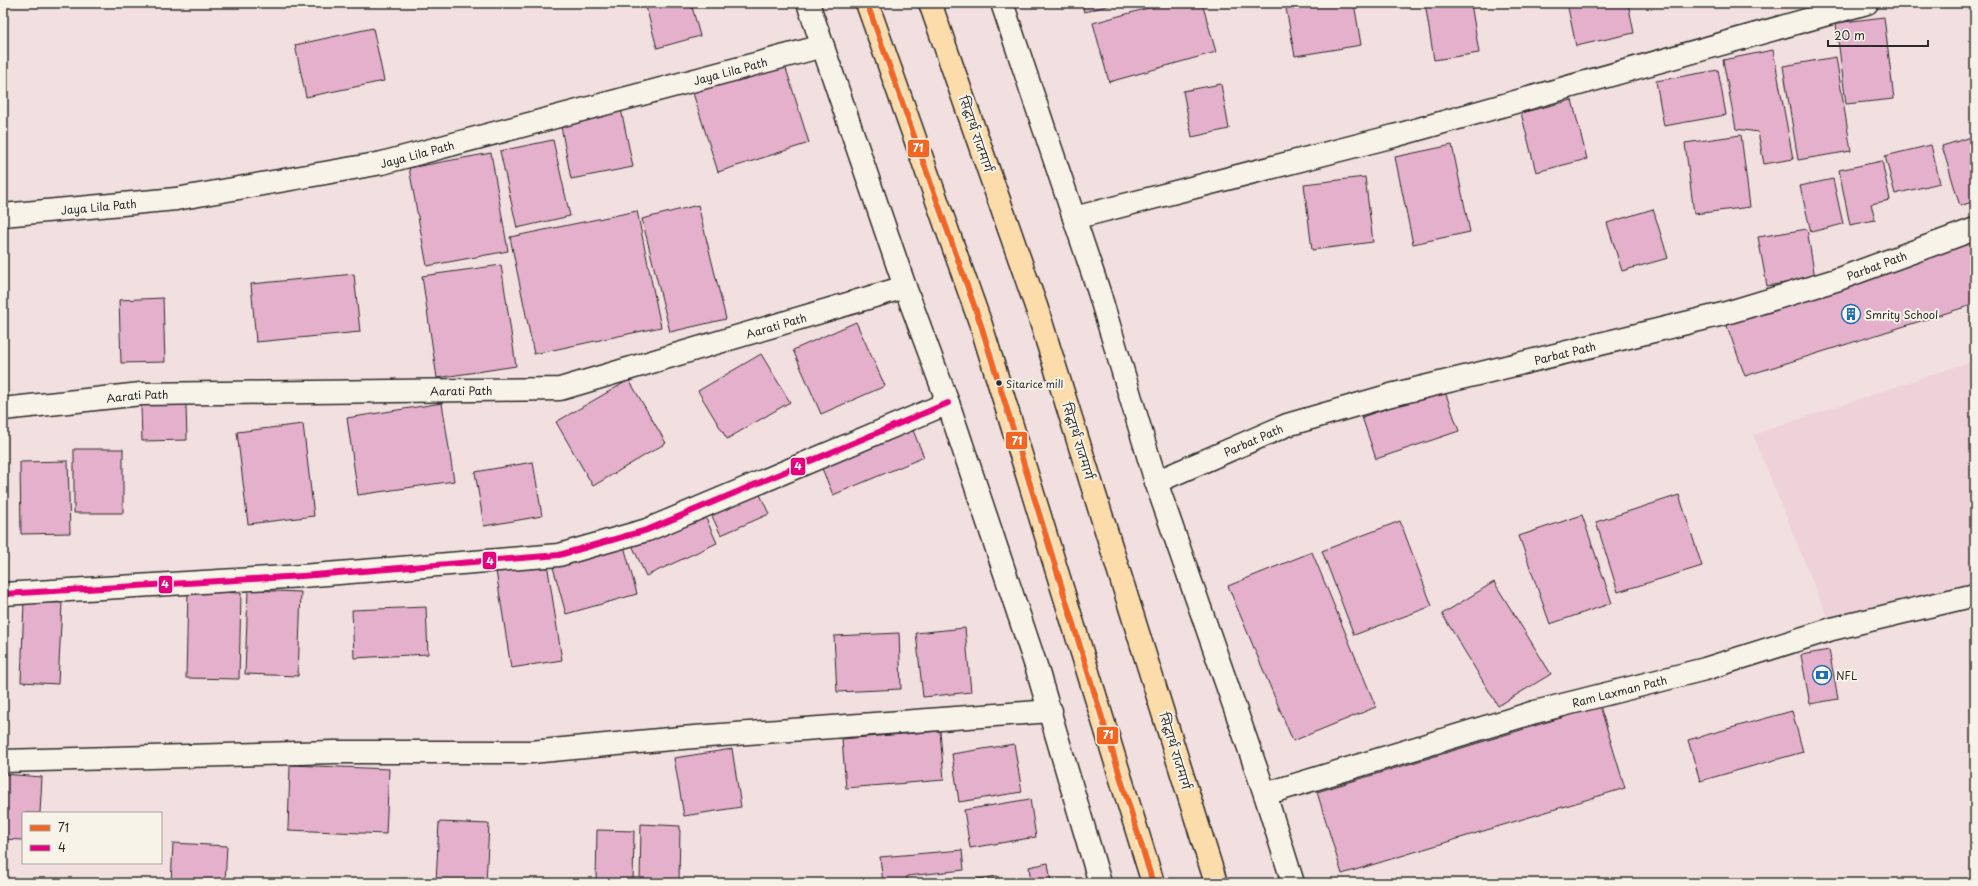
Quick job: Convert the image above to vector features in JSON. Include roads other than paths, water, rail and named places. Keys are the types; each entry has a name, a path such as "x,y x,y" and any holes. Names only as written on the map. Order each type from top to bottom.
{"highway":[{"path":"867,3 981,325 1153,883"},
{"name":"सिद्धार्थ राजमार्ग","path":"930,3 1037,309 1216,883"}],"street":[{"path":"808,3 905,287 948,403 1051,711 1100,883"},
{"path":"1002,3 1099,292 1156,482 1265,794 1293,883"},
{"path":"1074,218 1394,136 1867,3"},
{"name":"Jaya Lila Path","path":"3,215 176,199 382,163 823,46"},
{"name":"Parbat Path","path":"1156,482 1287,425 1391,395 1723,314 1836,280 1975,229"},
{"name":"Aarati Path","path":"3,409 141,394 560,389 905,287"},
{"path":"3,594 302,576 559,555 647,530 948,403"},
{"name":"Ram Laxman Path","path":"1265,794 1535,712 1705,669 1832,629 1975,595"},
{"path":"3,761 335,752 530,752 681,738 1051,711"}],"place":[{"name":"Smrity School","path":"1851,314"},
{"name":"Sitarice mill","path":"999,383"},
{"name":"NFL","path":"1822,675"}]}
